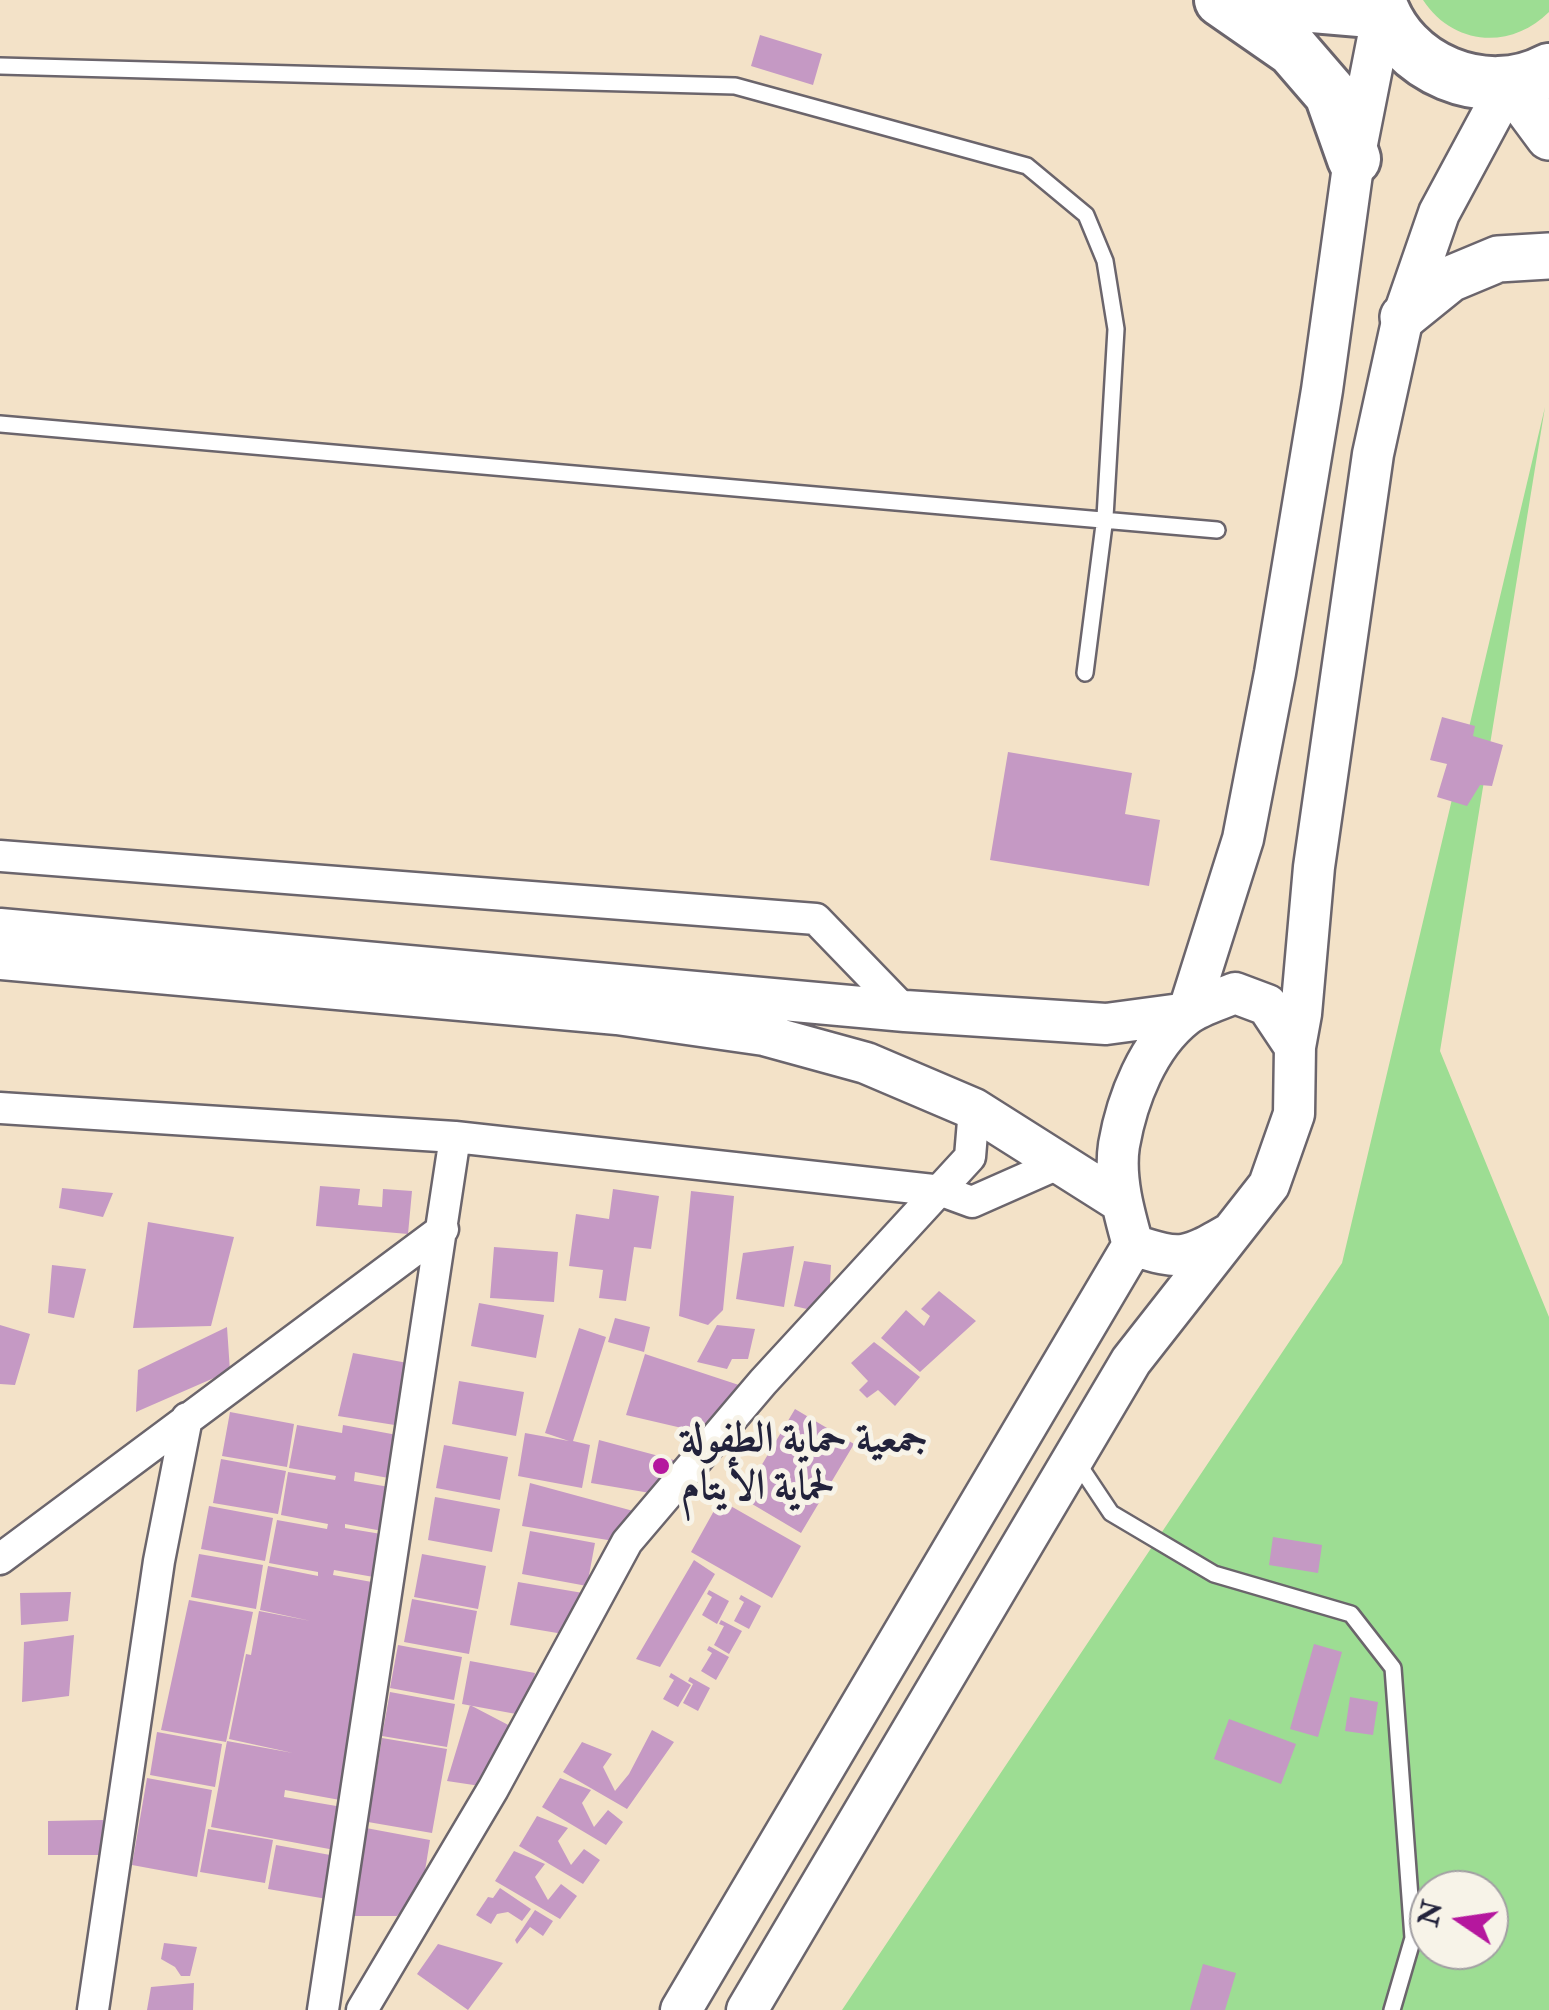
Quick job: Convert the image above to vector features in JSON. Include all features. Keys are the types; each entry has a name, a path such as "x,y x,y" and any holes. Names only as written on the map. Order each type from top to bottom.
{"highway":[{"path":"1221,0 1293,50 1331,94 1354,159"},
{"path":"1243,0 1381,6 1398,38 1421,60 1448,75 1478,83 1529,77"}],"main road":[{"path":"680,2010 1133,1245 1121,1202 1119,1147 1134,1091 1160,1039 1188,1013 1243,839 1275,674 1381,6"},
{"path":"1529,77 1549,137"},
{"path":"747,2010 1131,1361 1270,1185 1294,1114 1294,1047 1301,1014 1314,866 1373,454 1403,317 1439,214 1529,77"},
{"path":"1403,317 1450,279 1498,258 1549,256"},
{"path":"0,929 906,1011 1106,1024 1188,1013 1234,993 1267,1005 1294,1047"},
{"path":"0,959 616,1014 764,1036 866,1063 974,1108 1121,1202"},
{"path":"1133,1245 1169,1257 1194,1255 1230,1233"}],"street":[{"path":"0,856 816,919 906,1011"},
{"path":"362,2010 494,1790 628,1542 764,1382 970,1157 974,1108"},
{"path":"5,1111 456,1136 942,1191 972,1202 1058,1164"},
{"path":"323,2010 456,1136"},
{"path":"0,1560 443,1229"},
{"path":"93,2010 159,1561 187,1418"}],"lane":[{"path":"0,66 735,86 1027,166 1086,215 1105,261 1116,330 1105,518 1085,673"},
{"path":"0,424 1217,530"},
{"path":"1073,1456 1111,1513 1214,1574 1351,1614 1393,1668 1412,1938 1392,2010"}],"green space":[{"path":"1423,0 1549,0 1549,12 1518,33 1483,38 1450,27"},
{"path":"1545,407 1440,1051 1549,1317 1549,2010 842,2010 1342,1263"}],"building":[{"path":"760,35 822,54 813,85 751,66"},
{"path":"1442,717 1475,726 1473,736 1503,745 1492,786 1480,785 1467,806 1437,797 1447,764 1430,760"},
{"path":"1008,752 1132,773 1125,814 1160,820 1149,886 990,860"},
{"path":"320,1186 360,1189 358,1205 382,1207 383,1189 412,1191 408,1234 316,1226"},
{"path":"62,1188 113,1193 103,1217 59,1208"},
{"path":"613,1189 659,1196 651,1249 634,1247 626,1301 599,1298 603,1270 569,1266 576,1214 609,1219"},
{"path":"691,1191 734,1196 723,1310 708,1325 679,1316"},
{"path":"148,1222 234,1237 211,1326 133,1328"},
{"path":"794,1246 784,1307 736,1299 743,1253"},
{"path":"494,1247 558,1252 554,1302 490,1298"},
{"path":"804,1261 831,1265 830,1282 838,1293 824,1313 794,1306"},
{"path":"52,1265 86,1269 74,1318 48,1313"},
{"path":"939,1291 976,1321 920,1372 881,1338 906,1310 924,1326 930,1316 921,1309"},
{"path":"479,1303 544,1315 536,1358 471,1346"},
{"path":"615,1318 650,1327 644,1352 608,1342"},
{"path":"0,1325 30,1334 15,1385 0,1384"},
{"path":"717,1325 755,1329 748,1359 732,1359 727,1369 697,1362"},
{"path":"227,1327 230,1371 136,1412 138,1370"},
{"path":"579,1328 606,1337 573,1441 590,1445 582,1488 518,1476 525,1433 569,1441 545,1433"},
{"path":"874,1342 920,1377 895,1406 878,1390 867,1398 859,1390 868,1381 851,1363"},
{"path":"353,1353 413,1364 401,1426 338,1416"},
{"path":"645,1354 751,1389 712,1435 626,1415"},
{"path":"459,1381 524,1392 516,1436 452,1424"},
{"path":"795,1409 854,1444 801,1533 742,1498"},
{"path":"230,1412 294,1424 287,1467 222,1456"},
{"path":"297,1425 342,1433 343,1425 408,1437 400,1480 355,1472 354,1481 401,1489 393,1533 345,1524 345,1528 393,1536 385,1579 334,1570 333,1575 383,1584 351,1802 285,1790 284,1797 348,1808 340,1851 211,1827 227,1741 293,1753 229,1739 259,1611 311,1621 260,1610 268,1566 318,1576 318,1572 269,1563 277,1520 327,1529 328,1524 281,1515 288,1472 335,1480 336,1476 289,1468"},
{"path":"599,1440 685,1463 656,1494 591,1483"},
{"path":"444,1445 508,1457 500,1500 436,1488"},
{"path":"221,1459 286,1471 278,1514 213,1503"},
{"path":"530,1483 637,1512 620,1542 522,1526"},
{"path":"435,1497 500,1509 492,1552 428,1540"},
{"path":"720,1500 801,1546 772,1598 691,1552"},
{"path":"209,1506 273,1518 265,1561 201,1549"},
{"path":"530,1531 595,1543 587,1586 522,1574"},
{"path":"1273,1537 1322,1545 1318,1573 1269,1565"},
{"path":"199,1554 263,1565 256,1609 191,1597"},
{"path":"422,1554 486,1566 478,1609 414,1597"},
{"path":"694,1560 715,1574 660,1667 636,1659"},
{"path":"518,1582 583,1593 575,1636 510,1625"},
{"path":"709,1590 729,1601 717,1624 702,1615 712,1597 707,1594"},
{"path":"71,1592 68,1621 21,1625 20,1593"},
{"path":"741,1595 761,1606 749,1629 734,1621 744,1602 739,1599"},
{"path":"412,1599 477,1611 469,1654 404,1642"},
{"path":"189,1600 253,1612 226,1742 161,1730"},
{"path":"721,1620 742,1631 729,1654 714,1645 724,1626 719,1624"},
{"path":"74,1635 69,1696 22,1702 24,1642"},
{"path":"1314,1644 1342,1652 1318,1737 1290,1729"},
{"path":"398,1645 462,1657 454,1700 390,1688"},
{"path":"709,1646 729,1657 716,1680 701,1671 712,1653 707,1650"},
{"path":"470,1661 535,1673 527,1716 462,1704"},
{"path":"671,1673 691,1685 678,1707 663,1699 674,1680 669,1677"},
{"path":"690,1677 710,1688 698,1711 683,1703 693,1684 688,1681"},
{"path":"390,1692 455,1704 447,1747 382,1736"},
{"path":"1350,1697 1378,1702 1373,1735 1345,1731"},
{"path":"470,1705 516,1729 487,1787 447,1781"},
{"path":"1229,1719 1296,1744 1281,1784 1214,1759"},
{"path":"652,1730 674,1742 627,1809 563,1772 582,1742 612,1754 603,1767 615,1791 629,1774"},
{"path":"157,1732 222,1744 215,1787 150,1775"},
{"path":"382,1738 447,1749 432,1833 368,1822"},
{"path":"147,1778 212,1790 197,1877 132,1865"},
{"path":"560,1778 591,1790 582,1803 594,1827 608,1810 623,1822 606,1845 542,1807"},
{"path":"537,1816 568,1828 558,1841 571,1865 584,1849 600,1860 583,1884 519,1846"},
{"path":"103,1820 103,1855 48,1855 48,1821"},
{"path":"366,1828 430,1840 423,1883 397,1916 349,1916"},
{"path":"208,1829 273,1840 265,1883 200,1872"},
{"path":"276,1845 341,1857 333,1900 268,1889"},
{"path":"514,1851 545,1864 535,1877 548,1900 561,1884 577,1896 560,1919 495,1881"},
{"path":"500,1888 531,1909 522,1921 508,1912 497,1914 491,1924 476,1915"},
{"path":"535,1910 553,1921 543,1936 530,1927 517,1944 515,1940"},
{"path":"164,1943 197,1947 190,1976 181,1976 161,1959"},
{"path":"438,1944 503,1963 468,2010 417,1974"},
{"path":"1203,1964 1236,1973 1225,2010 1190,2010"},
{"path":"194,1983 193,2010 147,2010 151,1987"}],"place":[{"name":"جمعية حماية الطفولة لحماية الأيتام","path":"661,1466"}]}
